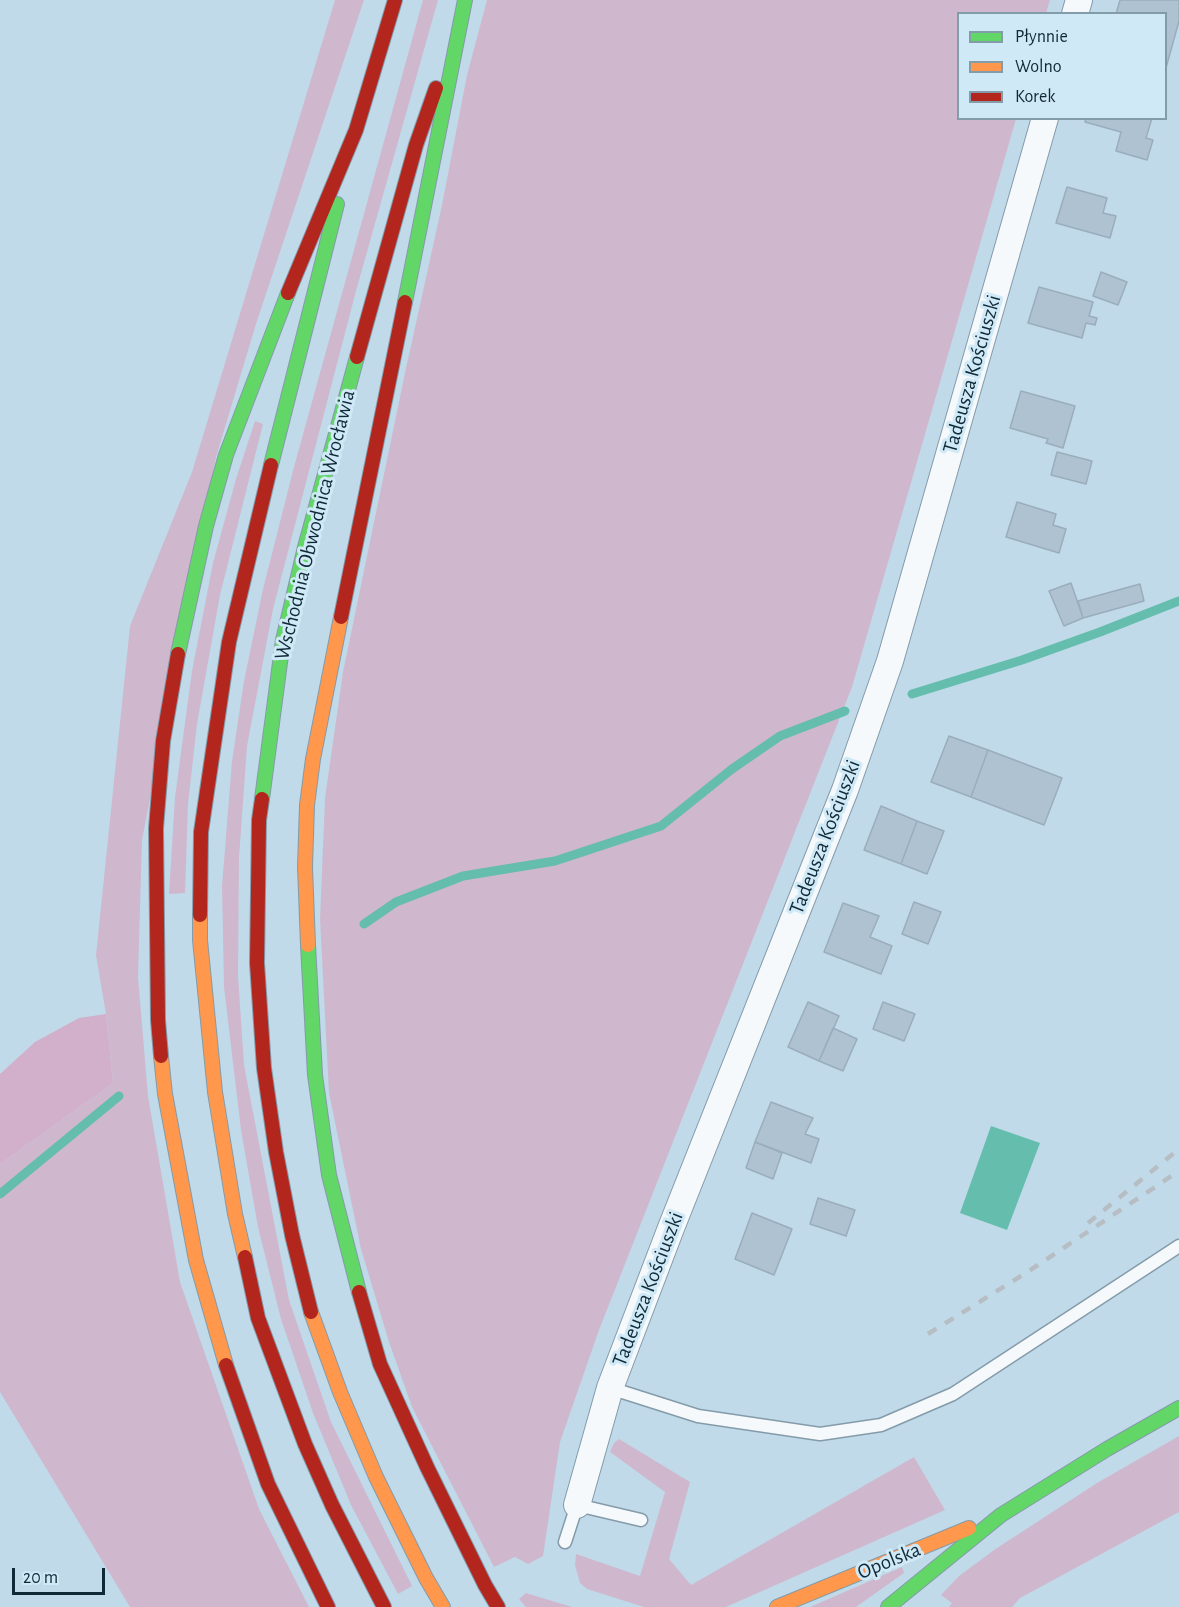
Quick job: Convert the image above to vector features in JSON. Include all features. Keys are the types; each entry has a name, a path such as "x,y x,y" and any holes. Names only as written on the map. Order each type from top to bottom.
{"main road":[{"path":"383,1605 332,1505 305,1444 258,1318 235,1214 216,1092 200,919 201,832 229,642 289,389 356,130 394,0"},
{"name":"Wschodnia Obwodnica Wrocławia","path":"443,1607 426,1578 376,1477 315,1326 292,1234 264,1068 257,963 259,832 283,640 305,547 416,145 458,28 465,0"},
{"path":"458,28 313,759 307,805 306,911 315,1075 329,1175 368,1328 380,1364 427,1467 498,1607"},
{"path":"328,1607 268,1484 221,1350 196,1260 165,1094 158,1020 156,828 163,741 182,634 206,526 226,454 279,316 356,130"},
{"name":"Opolska","path":"888,1607 1001,1515 1107,1449 1179,1408"},
{"name":"Opolska","path":"777,1607 1001,1515"}],"street":[{"name":"Tadeusza Kościuszki","path":"577,1505 610,1388 844,790 890,661 1044,120"}],"lane":[{"path":"610,1388 698,1416 820,1434 881,1425 953,1394 1179,1246"},
{"path":"577,1505 641,1520"},
{"name":"Tadeusza Kościuszki","path":"565,1542 577,1505"}],"shaded area":[{"path":"335,0 364,0 256,324 216,457 142,840 138,977 148,1096 180,1282 259,1509 309,1607 130,1607 0,1392 0,1164 113,1083 106,1014 96,955 130,626 192,472"},
{"path":"423,0 438,0 356,291 273,609 247,746 239,858 238,976 244,1065 289,1300 331,1422 412,1586 398,1594 351,1505 313,1413 281,1319 258,1227 241,1130 224,987 222,886 232,761 244,681 263,589 294,467"},
{"path":"487,0 1050,0 1046,12 957,12 957,120 1016,120 852,687 599,1330 560,1442 543,1556 528,1564 515,1557 494,1567 412,1407 389,1342 361,1249 329,1093 320,919 325,798 343,672 442,205 467,75"},
{"path":"255,421 263,424 220,595 197,724 188,804 185,893 169,894 175,797 192,671 213,563"},
{"path":"106,1014 113,1083 0,1164 0,1074 35,1042 79,1018"},
{"path":"991,1126 1040,1143 1007,1230 960,1213"},
{"path":"1179,1436 1179,1512 1020,1598 1012,1607 949,1607 952,1603 941,1595 959,1576 994,1550 1097,1483"},
{"path":"619,1439 690,1482 669,1559 691,1585 914,1457 945,1510 726,1607 644,1607 587,1589 580,1583 575,1565 576,1554 640,1576 665,1492 610,1452 614,1443"},
{"path":"902,1567 904,1573 856,1607 810,1607"},
{"path":"526,1593 572,1607 526,1607 519,1599"}],"building":[{"path":"1120,0 1179,0 1179,21 1167,64 1167,12 1117,12"},
{"path":"1086,120 1151,120 1146,138 1153,140 1147,160 1116,151 1121,132 1085,122"},
{"path":"1067,187 1107,198 1103,213 1116,216 1110,238 1056,223"},
{"path":"1101,272 1127,282 1118,305 1093,296"},
{"path":"1039,287 1093,302 1089,316 1097,318 1095,325 1086,323 1082,338 1028,323"},
{"path":"1021,391 1075,406 1063,448 1046,443 1048,439 1010,428"},
{"path":"1057,452 1092,461 1086,484 1051,475"},
{"path":"1017,502 1056,514 1053,525 1066,529 1059,553 1006,537"},
{"path":"1071,583 1083,618 1064,626 1049,591"},
{"path":"1140,584 1144,601 1083,618 1078,601"},
{"path":"949,736 988,750 971,797 931,782"},
{"path":"988,750 1062,778 1044,825 971,797"},
{"path":"881,806 917,821 901,864 864,850"},
{"path":"917,821 944,831 927,874 901,864"},
{"path":"914,902 941,912 928,944 902,934"},
{"path":"843,903 879,916 870,937 892,946 881,974 824,952"},
{"path":"808,1002 839,1016 819,1061 788,1047"},
{"path":"883,1002 915,1014 904,1041 873,1029"},
{"path":"833,1028 857,1039 843,1071 819,1061"},
{"path":"771,1102 813,1118 805,1134 819,1139 811,1163 755,1142"},
{"path":"755,1142 782,1153 773,1179 746,1168"},
{"path":"818,1198 855,1210 846,1236 810,1224"},
{"path":"752,1213 792,1229 774,1275 735,1259"}],"waterway":[{"path":"912,694 1022,660 1179,601"},
{"path":"364,924 396,902 463,876 555,861 661,826 732,769 780,736 845,711"},
{"path":"0,1194 119,1096"}],"railway":[{"path":"1088,1223 1179,1149"},
{"path":"928,1334 1029,1271 1179,1171"}],"traffic: fast":[{"path":"405,302 465,0"},
{"path":"271,465 337,204"},
{"path":"178,654 206,526 226,455 288,293"},
{"path":"262,799 283,640 305,547 357,357"},
{"path":"308,945 315,1075 329,1175 359,1292"},
{"path":"888,1607 1001,1515 1107,1449 1179,1408"}],"traffic: slow":[{"path":"308,945 305,867 307,805 313,759 341,617"},
{"path":"200,915 200,940 215,1092 235,1214 245,1257"},
{"path":"161,1056 165,1094 196,1260 226,1365"},
{"path":"311,1312 340,1392 376,1477 426,1578 443,1607"},
{"path":"777,1607 969,1528"}],"traffic: jam":[{"path":"288,293 356,130 395,0"},
{"path":"357,357 416,145 436,88"},
{"path":"341,617 405,302"},
{"path":"200,915 201,832 229,642 271,465"},
{"path":"161,1056 158,1020 156,828 163,741 178,654"},
{"path":"262,799 259,820 257,963 264,1068 276,1152 292,1235 311,1312"},
{"path":"245,1257 258,1318 305,1444 332,1505 384,1607"},
{"path":"359,1292 380,1364 427,1467 498,1607"},
{"path":"226,1365 268,1484 328,1607"}]}
